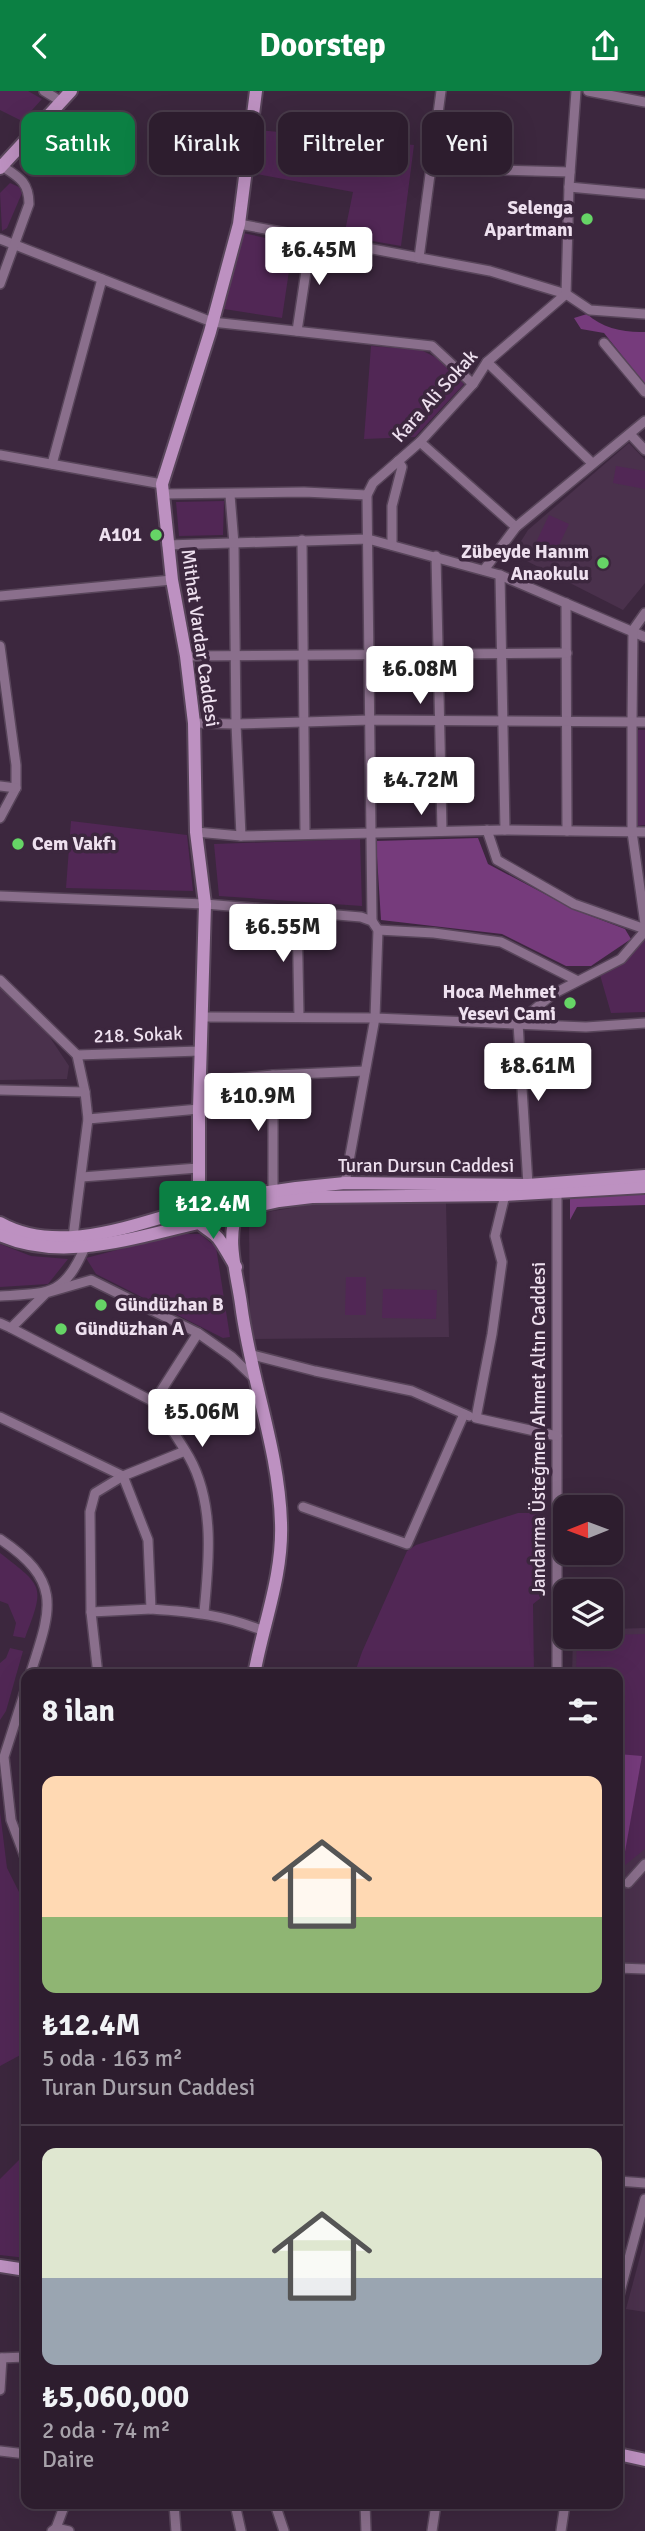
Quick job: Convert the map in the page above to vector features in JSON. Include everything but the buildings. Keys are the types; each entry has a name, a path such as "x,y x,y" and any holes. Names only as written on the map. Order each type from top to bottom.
{"main road":[{"path":"1,167 71,91"},
{"name":"Mithat Vardar Caddesi","path":"200,1203 198,1168 205,904 195,832 194,723 186,656 167,545 162,489 239,224 256,91"},
{"name":"Turan Dursun Caddesi","path":"219,1218 238,1210 312,1197 505,1195 645,1177"},
{"name":"Turan Dursun Caddesi","path":"71,1242 106,1234 200,1203 345,1183 528,1185 557,1188 645,1187"},
{"path":"200,1203 217,1207 233,1262 217,1237 194,1217 200,1203"},
{"path":"238,1210 233,1220 233,1262 249,1354 272,1459 281,1523 278,1575 255,1669"},
{"path":"199,1223 211,1224 219,1218"},
{"name":"Turan Dursun Caddesi","path":"0,1223 25,1233 85,1247 199,1223"},
{"path":"0,1235 37,1247 71,1242"},
{"path":"0,2266 21,2269"},
{"path":"623,2456 645,2460"}],"street":[{"path":"44,91 62,101"},
{"path":"439,112 442,91"},
{"path":"566,295 569,187 576,91"},
{"path":"588,91 645,102"},
{"path":"0,284 12,244 29,204 29,191 20,178 1,167"},
{"path":"512,170 570,172"},
{"path":"419,258 430,175"},
{"path":"569,187 645,194"},
{"path":"239,224 500,274 566,295 590,310 645,314"},
{"path":"297,331 311,238"},
{"path":"0,240 212,322 432,345 472,384"},
{"path":"52,464 102,279"},
{"name":"Kara Ali Sokak","path":"367,495 373,483 421,442 472,384 487,362 566,295"},
{"path":"604,343 645,392"},
{"path":"487,362 592,463"},
{"path":"484,570 516,527 645,421"},
{"path":"630,434 645,450"},
{"path":"421,442 516,527"},
{"path":"0,455 162,489 230,495 304,492 367,495 372,921"},
{"path":"392,545 392,506 402,467 398,461"},
{"path":"230,495 234,544 236,724 241,835"},
{"path":"167,545 369,539 500,575 645,637"},
{"path":"302,540 304,833"},
{"path":"436,556 442,831"},
{"path":"500,575 505,830"},
{"path":"0,596 172,580"},
{"path":"566,603 567,831"},
{"path":"645,613 633,630 632,722 632,832 645,924"},
{"path":"0,646 2,685 16,765 16,788 0,818"},
{"path":"186,656 567,653"},
{"path":"194,723 370,720 645,722"},
{"path":"0,786 16,788"},
{"path":"487,830 497,860 574,904 645,930 621,959 553,993 518,1023"},
{"path":"195,832 241,835 487,830 645,832"},
{"path":"0,896 297,910 361,916 372,921 378,930 375,1018 345,1183"},
{"path":"297,910 299,1017"},
{"path":"378,930 434,933 501,942 576,980"},
{"path":"0,979 77,1055 88,1119 71,1242"},
{"path":"202,1017 375,1018 586,1027 645,1023"},
{"path":"518,1023 528,1185"},
{"name":"218. Sokak","path":"77,1055 200,1051"},
{"path":"200,1082 273,1075 365,1072"},
{"path":"273,1075 273,1191"},
{"path":"0,1090 85,1092"},
{"path":"88,1119 199,1109"},
{"path":"82,1177 198,1168"},
{"name":"Jandarma Üsteğmen Ahmet Altın Caddesi","path":"557,1188 557,1669"},
{"path":"475,1418 492,1334 502,1262 495,1236 505,1195"},
{"path":"11,1328 46,1293 64,1282 76,1268 85,1247"},
{"path":"0,1296 46,1293 92,1280 198,1333 232,1357 254,1378"},
{"path":"0,1323 154,1402 190,1459 201,1493 208,1523 204,1612"},
{"path":"154,1402 198,1333"},
{"path":"249,1354 314,1371 412,1391 475,1418 557,1436"},
{"path":"303,1507 407,1544 464,1414"},
{"path":"0,1417 123,1476 148,1540 151,1609"},
{"path":"97,1669 91,1612 90,1512 95,1493 123,1476 185,1451"},
{"path":"0,1539 23,1555 47,1588 43,1636 32,1669"},
{"path":"91,1612 151,1609 204,1612 240,1621 264,1632"},
{"path":"21,1704 4,1757 11,1819 21,1846"},
{"path":"628,1883 645,1864"},
{"path":"623,1968 645,1969"},
{"path":"623,2181 645,2183"},
{"path":"623,2280 645,2199"},
{"path":"0,2390 1,2358 21,2357"},
{"path":"0,2451 21,2453"},
{"path":"63,2509 54,2529 69,2531"},
{"path":"174,2509 176,2531"},
{"path":"236,2509 241,2531"},
{"path":"277,2509 284,2531"},
{"path":"365,2509 366,2531"},
{"path":"432,2531 435,2509"},
{"path":"561,2531 564,2509"}],"shaded area":[{"path":"0,91 28,91 42,99 30,112 21,112 21,120 0,110"},
{"path":"264,131 278,132 278,175 408,175 408,144 414,145 401,246 344,236 353,192 263,175"},
{"path":"10,183 19,187 22,193 7,228 2,231 0,193"},
{"path":"243,233 293,244 282,318 224,309"},
{"path":"587,314 614,329 645,332 645,384 604,333 581,329 574,318"},
{"path":"371,346 421,350 437,358 464,384 415,437 364,439"},
{"path":"629,443 645,460 645,583 623,610 513,554 528,530"},
{"path":"616,466 645,471 645,489 613,483"},
{"path":"224,501 223,535 179,536 176,502"},
{"path":"549,515 569,524 551,562 531,553"},
{"path":"637,730 645,730 645,825 636,826"},
{"path":"71,821 187,835 193,891 66,888"},
{"path":"478,838 488,864 575,910 625,929 631,939 591,966 566,966 502,934 381,920 376,841"},
{"path":"360,839 362,906 219,896 214,844"},
{"path":"645,939 645,1012 611,1013 600,975 627,958"},
{"path":"0,987 47,1033 69,1066 67,1079 0,1080"},
{"path":"645,1193 645,1205 577,1207 570,1220 570,1198"},
{"path":"446,1203 449,1337 250,1339 249,1215 309,1205"},
{"path":"178,1234 200,1234 216,1247 230,1337 223,1338 96,1274 86,1258"},
{"path":"0,1244 31,1256 68,1259 48,1284 0,1287"},
{"path":"346,1277 366,1277 366,1315 345,1315"},
{"path":"383,1289 437,1290 436,1319 382,1318"},
{"path":"518,1513 540,1513 542,1597 533,1604 534,1669 356,1669 407,1551 416,1545"},
{"path":"0,1553 33,1581 36,1589 36,1608 25,1638 13,1636 16,1623 8,1604 0,1601"},
{"path":"645,1628 645,1963 623,1963 623,1669 572,1669 573,1649 623,1649 623,1629"},
{"path":"645,1634 645,1849 624,1866 623,1669 576,1669 577,1649 623,1649 623,1635"},
{"path":"10,1648 23,1651 6,1711 0,1720 0,1663 6,1658"},
{"path":"623,1754 642,1756 623,1863"},
{"path":"0,1812 7,1868 21,1896 21,2055 0,2066"},
{"path":"21,2158 21,2257 0,2255 0,2179"},
{"path":"645,2238 645,2312 626,2309"}],"place":[{"name":"Selenga Apartmanı","path":"587,219"},
{"name":"A101","path":"156,535"},
{"name":"Zübeyde Hanım Anaokulu","path":"603,563"},
{"name":"Cem Vakfı","path":"18,844"},
{"name":"Hoca Mehmet Yesevi Cami","path":"570,1003"},
{"name":"Gündüzhan B","path":"101,1305"},
{"name":"Gündüzhan A","path":"61,1329"}]}
